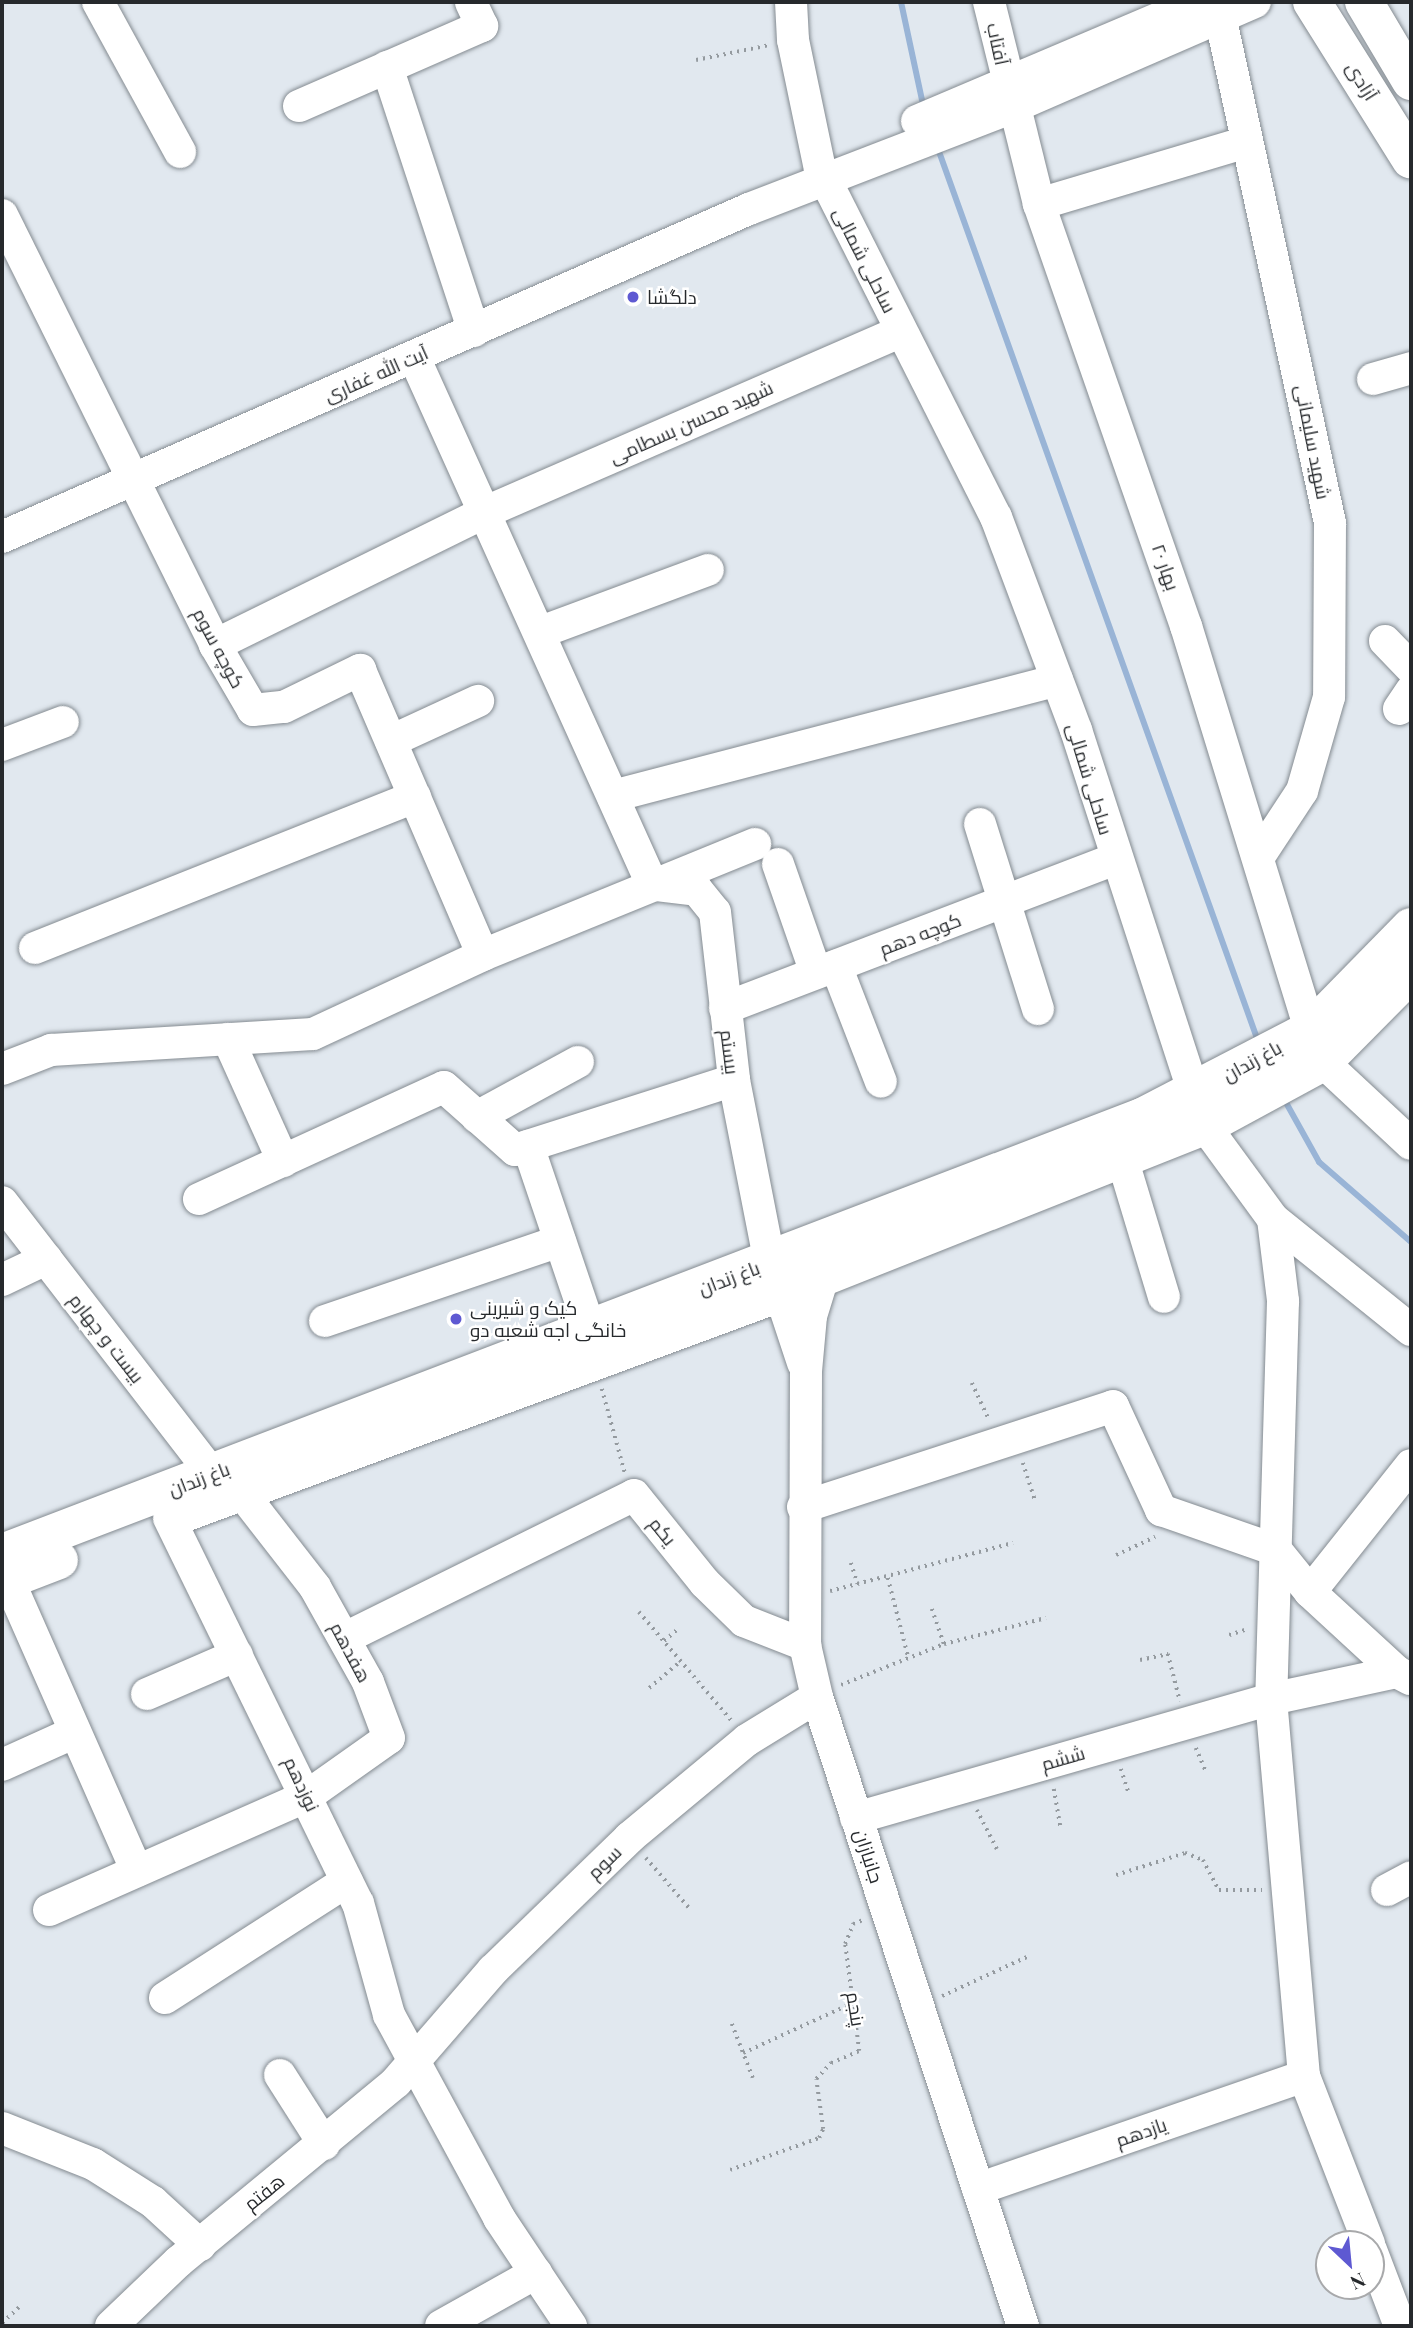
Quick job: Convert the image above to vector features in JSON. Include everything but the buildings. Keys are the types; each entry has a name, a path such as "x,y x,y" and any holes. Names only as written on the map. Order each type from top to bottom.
{"main road":[{"name":"آزادی","path":"1312,2 1411,160"},
{"path":"1364,2 1411,81"},
{"name":"باغ زندان","path":"1307,1051 1411,927"},
{"name":"باغ زندان","path":"774,1278 823,1277 1122,1158 1211,1104 1307,1051 1411,973"},
{"name":"باغ زندان","path":"4,1571 226,1483 774,1278 1211,1104"},
{"name":"باغ زندان","path":"4,1571 170,1518 226,1483"}],"street":[{"path":"98,2 180,152"},
{"path":"299,106 482,26 471,2"},
{"name":"ساحلی شمالی","path":"791,2 793,40 822,174 996,517 1057,680 1115,859 1211,1104 1273,1219 1411,1330"},
{"name":"آفتاب","path":"989,2 996,102"},
{"name":"آیت الله غفاری","path":"2,537 749,209 873,149 996,102 1210,11 1255,2"},
{"name":"شهید سلیمانی","path":"1210,11 1244,143 1330,523 1329,697 1303,790 1260,855"},
{"path":"387,67 474,331"},
{"name":"بهار ۲۰","path":"996,102 1039,204 1260,855 1307,1051"},
{"path":"1039,204 1244,143"},
{"name":"کوچه سوم","path":"2,215 137,480 215,645 253,710 284,707 360,670 391,741"},
{"name":"شهید محسن بسطامی","path":"215,645 481,514 901,331"},
{"path":"414,357 481,514 541,632 652,884"},
{"path":"1373,379 1411,368"},
{"path":"541,632 708,570"},
{"path":"1385,641 1411,668"},
{"path":"613,796 1057,680"},
{"path":"478,701 391,741 483,955"},
{"path":"2,745 63,722"},
{"path":"35,948 415,797"},
{"path":"980,824 1038,1009"},
{"path":"2,1069 51,1051 313,1034 483,955 652,884 767,854 881,1082"},
{"name":"کوچه دهم","path":"725,1008 1115,859"},
{"name":"بیستم","path":"652,884 697,890 715,912 734,1080 774,1278"},
{"path":"228,1039 283,1161"},
{"path":"1307,1051 1411,1143"},
{"path":"477,1117 578,1062"},
{"path":"200,1199 444,1087 515,1150 734,1080"},
{"path":"528,1146 592,1346"},
{"path":"1122,1158 1164,1297"},
{"name":"بیست و چهارم","path":"2,1202 226,1483"},
{"path":"1273,1219 1283,1301 1271,1699 1304,2076 1364,2230"},
{"path":"326,1321 560,1241"},
{"path":"2,1280 46,1259"},
{"name":"جانبازان","path":"823,1277 811,1316 806,1371 803,1507 805,1645 817,1697 1023,2326"},
{"name":"جانبازان","path":"774,1278 806,1371"},
{"path":"803,1507 1113,1406 1151,1494 1161,1510 1179,1520 1276,1550 1310,1592 1404,1676"},
{"path":"1310,1592 1411,1465"},
{"name":"هفدهم","path":"226,1483 280,1538 345,1638 389,1738 307,1796"},
{"path":"345,1638 634,1495"},
{"name":"یکم","path":"634,1495 705,1583 744,1621 805,1645"},
{"name":"نوزدهم","path":"170,1518 347,1881 369,1931 389,2015 416,2056 499,2218 571,2326"},
{"path":"4,1571 137,1871"},
{"path":"147,1694 237,1656"},
{"name":"ششم","path":"856,1818 1271,1699 1404,1676"},
{"name":"سوم","path":"416,2056 629,1838 747,1740 817,1697"},
{"path":"2,1765 75,1732"},
{"path":"49,1910 307,1796"},
{"path":"165,1998 347,1881"},
{"name":"هفتم","path":"111,2326 200,2245 396,2082 416,2056"},
{"path":"280,2074 324,2144"},
{"name":"یازدهم","path":"978,2189 1304,2076"},
{"path":"6,2137 93,2164 153,2202 200,2245"},
{"path":"440,2326 536,2273"},
{"path":"1385,2287 1400,2326"}],"path":[{"path":"696,60 793,40"},
{"path":"592,1346 634,1495"},
{"path":"972,1383 1007,1440 1035,1501"},
{"path":"1116,1555 1179,1520"},
{"path":"804,1597 888,1578 1013,1543"},
{"path":"851,1563 858,1584"},
{"path":"888,1578 908,1656"},
{"path":"932,1609 944,1644"},
{"path":"639,1612 747,1740"},
{"path":"817,1697 908,1656 1046,1618"},
{"path":"664,1641 679,1628"},
{"path":"649,1688 681,1661"},
{"path":"1049,1762 1061,1829"},
{"path":"964,1787 997,1849"},
{"path":"629,1838 690,1909"},
{"path":"1116,1875 1185,1853 1203,1860 1219,1890 1240,1894 1289,1886"},
{"name":"پنجم","path":"730,2170 818,2138 823,2129 816,2080 831,2063 859,2051 855,2002 845,1944 853,1924 886,1909"},
{"path":"918,2007 1029,1956"},
{"path":"743,2053 855,2002"},
{"path":"732,2024 754,2078"},
{"path":"2,2323 20,2306"}],"waterway":[{"path":"901,2 924,109"},
{"path":"937,146 1258,1041"},
{"path":"1284,1099 1319,1162 1411,1242"}],"place":[{"name":"دلگشا","path":"633,297"},
{"name":"کیک و شیرینی خانگی اجه شعبه دو","path":"456,1319"}]}
